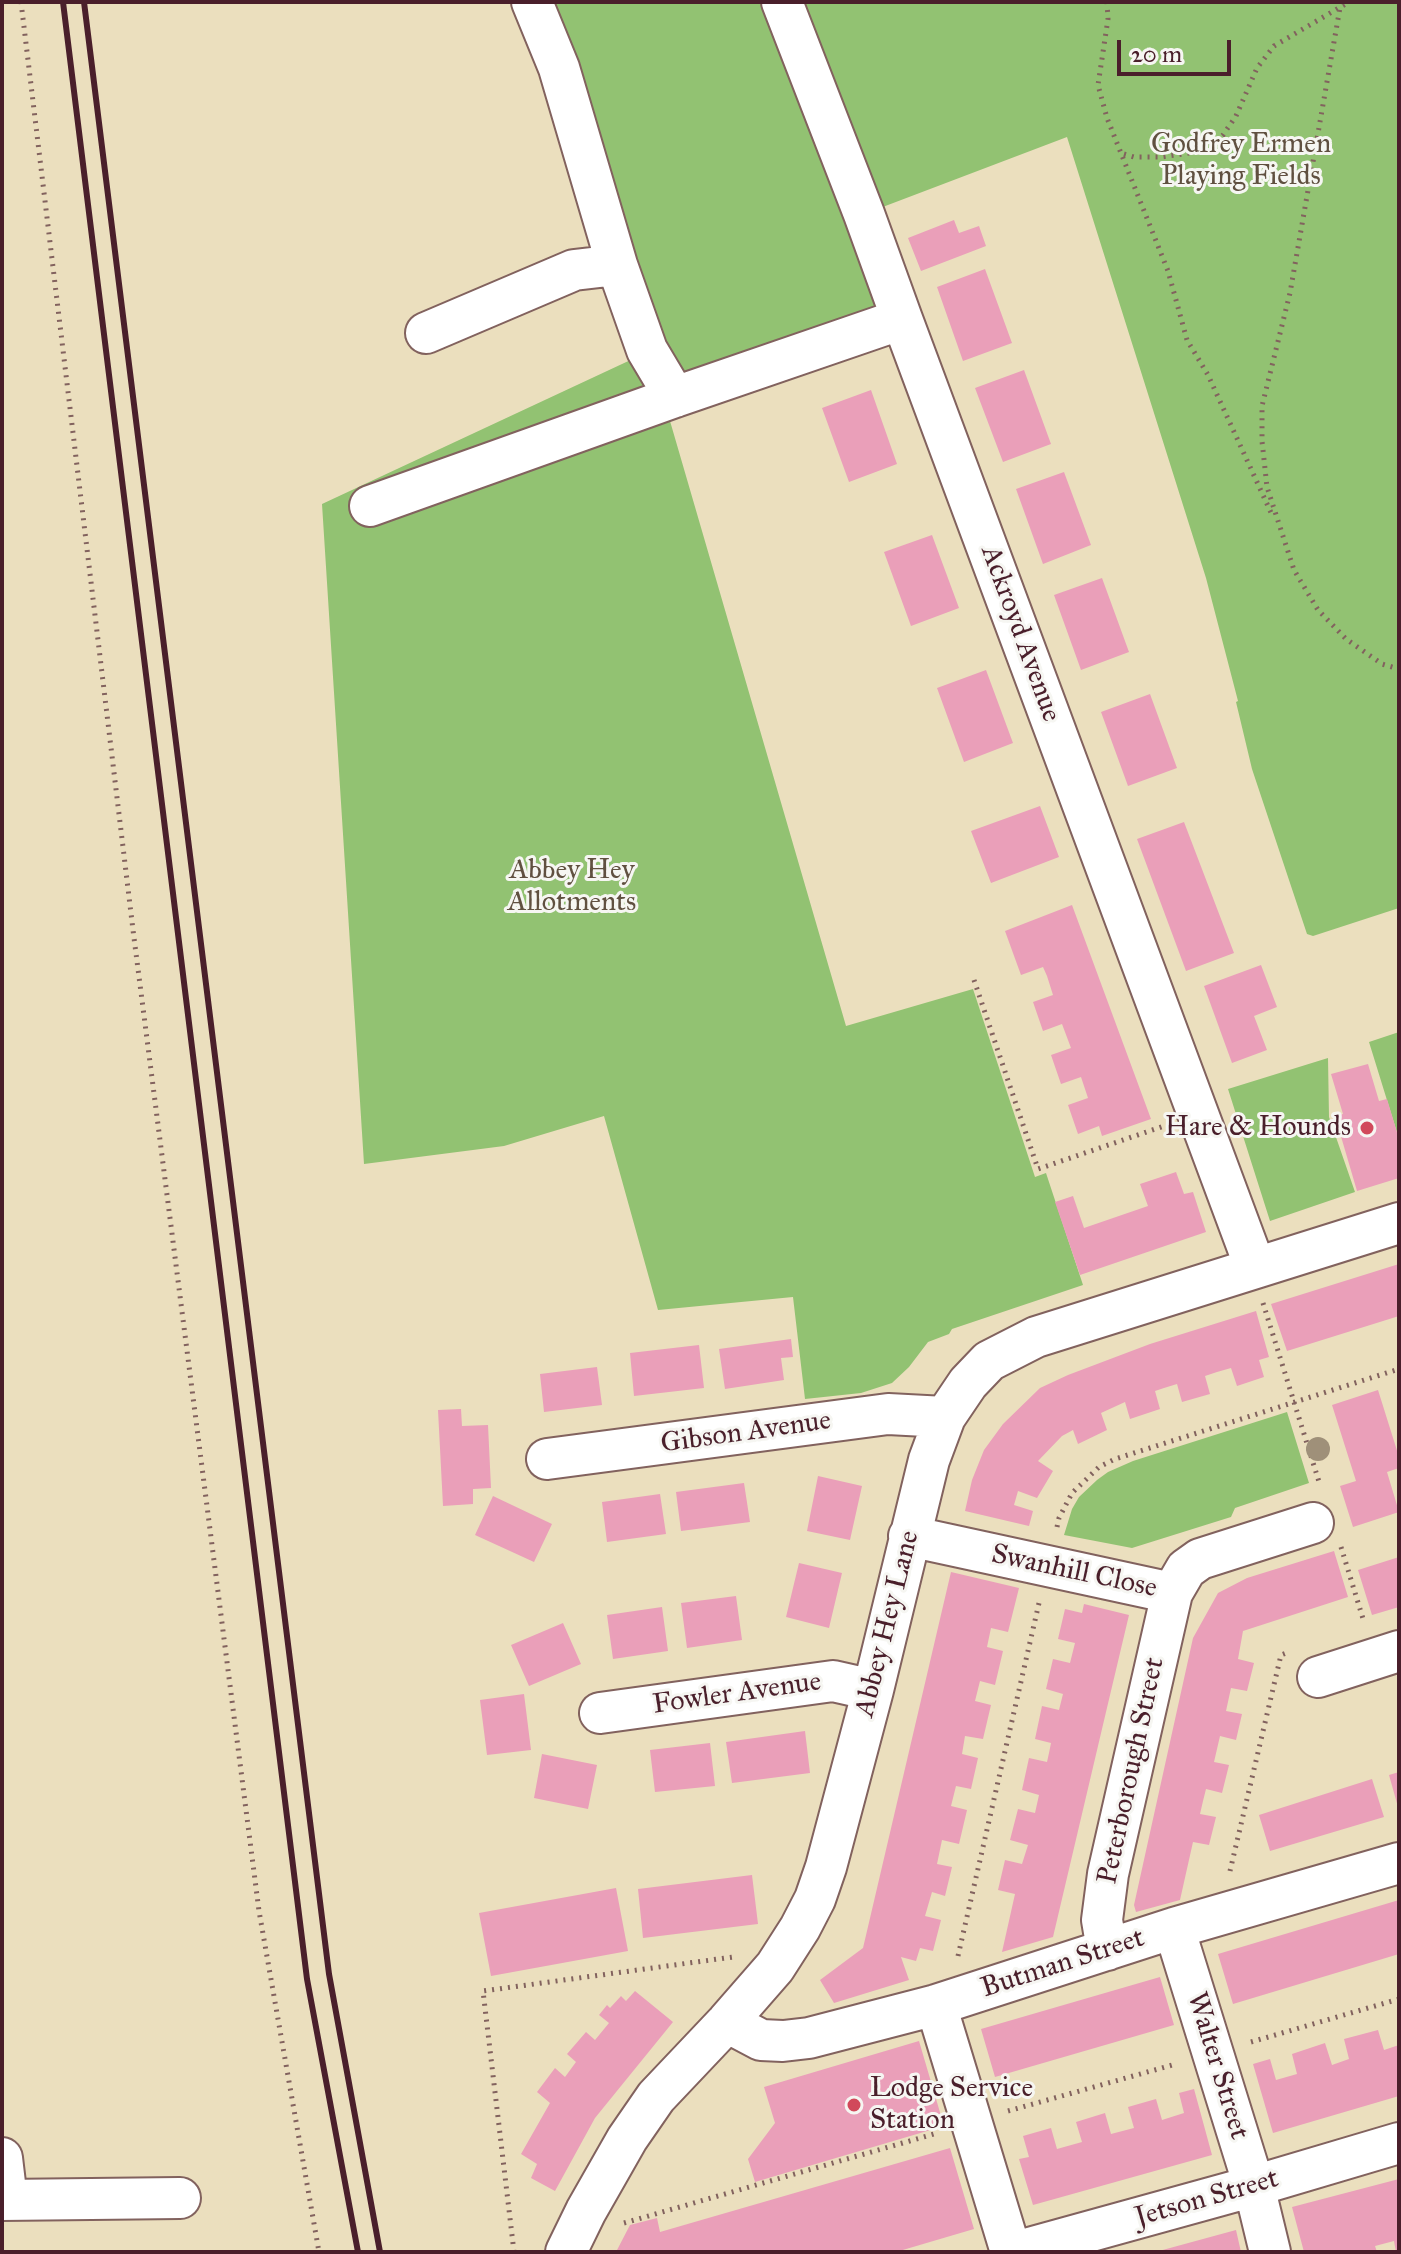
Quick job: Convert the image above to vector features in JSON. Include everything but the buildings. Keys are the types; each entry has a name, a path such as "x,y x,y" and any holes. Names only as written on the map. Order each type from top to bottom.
{"street":[{"path":"532,2 559,68 617,265 647,350 675,397"},
{"name":"Ackroyd Avenue","path":"782,2 864,214 1254,1268"},
{"path":"426,333 574,270 617,265"},
{"path":"370,506 902,319"},
{"name":"Abbey Hey Lane","path":"569,2244 627,2139 656,2097 775,1967 815,1899 873,1690 929,1460 945,1417 968,1383 989,1361 1036,1337 1399,1223"},
{"name":"Gibson Avenue","path":"547,1459 888,1414 945,1417"},
{"name":"Swanhill Close","path":"909,1536 1172,1593 1186,1569 1200,1559 1325,1518"},
{"name":"Peterborough Street","path":"1107,1950 1102,1920 1108,1874 1172,1593"},
{"path":"1307,1663 1387,1655"},
{"name":"Fowler Avenue","path":"600,1713 833,1681 873,1690"},
{"name":"Butman Street","path":"727,2022 761,2040 809,2038 936,2005 1174,1928 1399,1863"},
{"name":"Walter Street","path":"1174,1928 1254,2186 1270,2252"},
{"path":"936,2005 1013,2252"},
{"name":"Jetson Street","path":"1013,2252 1399,2143"},
{"path":"2,2158 4,2200 180,2198"}],"path":[{"path":"21,2 131,915 259,1911 319,2252"},
{"path":"1107,2 1108,19 1098,85 1107,118 1168,271 1187,340 1208,375 1281,533"},
{"path":"1123,154 1161,157 1190,153 1210,146 1223,135 1236,116 1257,68 1274,46 1340,4 1349,2"},
{"path":"1340,4 1290,293 1262,406 1262,441 1267,487 1281,533 1294,570 1318,610 1346,639 1382,664 1399,669"},
{"path":"974,980 1038,1169 1199,1114"},
{"path":"1254,1268 1325,1518 1387,1655"},
{"path":"1056,1533 1059,1518 1072,1493 1099,1467 1115,1459 1399,1369"},
{"path":"955,1967 1042,1595"},
{"path":"1227,1884 1281,1655 1307,1663"},
{"path":"514,2252 483,1991 695,1962"},
{"path":"569,2244 972,2122"}],"green space":[{"path":"543,2 1399,2 1399,908 1313,936 1307,934 1252,769 1206,578 1067,137 859,216 900,331 670,421 846,1026 973,989 1035,1177 1046,1173 1083,1285 952,1329 949,1334 928,1342 892,1383 861,1393 805,1399 793,1297 658,1310 604,1116 504,1146 364,1164 322,504 637,357"},
{"path":"1399,1032 1399,1139 1369,1042"},
{"path":"1328,1058 1329,1117 1355,1192 1270,1221 1228,1089"},
{"path":"1287,1412 1309,1483 1235,1508 1231,1517 1132,1548 1064,1535 1079,1497 1108,1472 1133,1461"}],"railway":[{"path":"63,2 307,1979 358,2252"},
{"path":"84,2 329,1974 380,2252"}],"place":[{"name":"Hare & Hounds","path":"1367,1128"},
{"name":"Lodge Service Station","path":"854,2105"}],"park label":[{"name":"Godfrey Ermen Playing Fields","path":"1241,161"},
{"name":"Abbey Hey Allotments","path":"572,887"}]}
